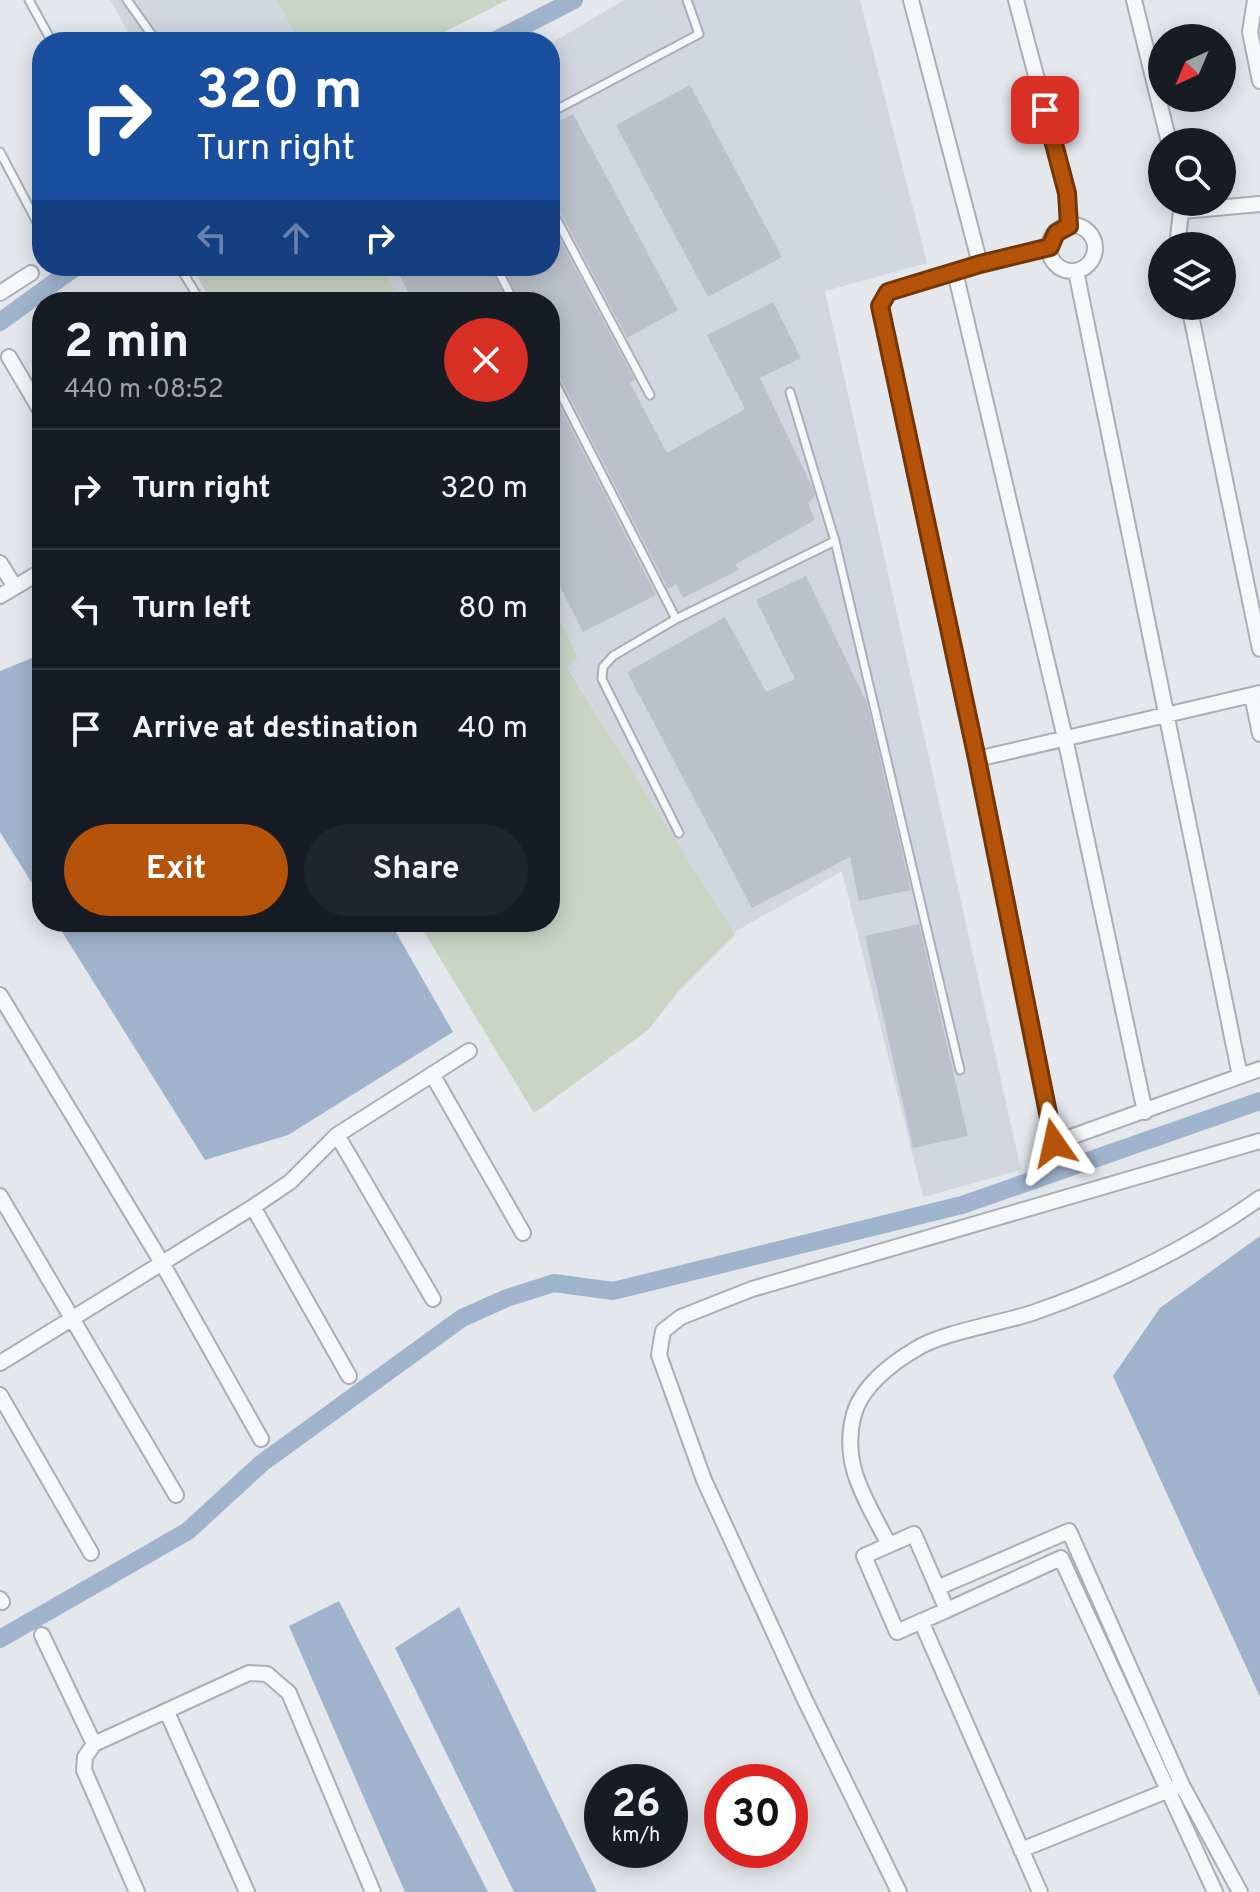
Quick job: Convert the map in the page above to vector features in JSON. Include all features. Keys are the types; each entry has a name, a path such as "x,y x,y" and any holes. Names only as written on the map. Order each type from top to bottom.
{"street":[{"path":"911,0 980,264"},
{"path":"1016,0 1067,193 1069,226"},
{"path":"1134,0 1166,128"},
{"path":"1255,0 1250,32 1260,81"},
{"path":"1236,205 1260,204"},
{"path":"1069,226 1085,229 1094,242 1089,264 1076,271 1054,262 1050,247 1056,233 1069,226"},
{"path":"1050,247 888,292 880,306 977,759 1054,1143 1260,1069"},
{"path":"1076,271 1240,1076"},
{"path":"955,272 1065,738 1145,1112"},
{"path":"0,293 31,273"},
{"path":"1192,320 1260,649"},
{"path":"9,357 32,396"},
{"path":"0,563 15,587"},
{"path":"0,596 32,577"},
{"path":"977,759 1256,694 1260,734"},
{"path":"0,995 162,1263 261,1439"},
{"path":"0,1363 253,1207 290,1182 337,1135 469,1051"},
{"path":"432,1074 523,1233"},
{"path":"337,1135 433,1299"},
{"path":"899,1892 804,1698 704,1480 659,1355 663,1331 681,1317 752,1289 1260,1141"},
{"path":"0,1196 176,1495"},
{"path":"889,1545 855,1477 848,1449 855,1410 877,1377 919,1346 1032,1313 1154,1265 1260,1198"},
{"path":"253,1207 349,1376"},
{"path":"0,1395 91,1553"},
{"path":"937,1588 1069,1531 1215,1892"},
{"path":"947,1610 914,1534 864,1556 897,1632 947,1610 1061,1558 1175,1788 1240,1892"},
{"path":"1065,1568 1084,1563"},
{"path":"921,1621 1040,1892"},
{"path":"42,1635 94,1744"},
{"path":"137,1892 84,1770 85,1757 94,1744 249,1673 267,1674 289,1693 373,1892"},
{"path":"167,1712 247,1892"},
{"path":"1021,1850 1175,1788"}],"lane":[{"path":"29,0 47,32"},
{"path":"127,0 150,32"},
{"path":"560,108 699,34 687,0"},
{"path":"0,152 32,213"},
{"path":"560,226 650,395"},
{"path":"790,392 835,541 960,1070"},
{"path":"560,393 676,619"},
{"path":"679,833 602,679 603,667 613,656 676,619 835,541"}],"shaded area":[{"path":"110,0 276,0 294,32 128,32"},
{"path":"624,0 860,0 927,263 825,291 1021,1170 923,1197 842,871 733,933 567,666 578,655 560,619 560,292 396,292 388,276 560,276 560,38"}],"green space":[{"path":"276,0 507,0 445,32 294,32"},
{"path":"197,276 388,276 396,292 206,292"},
{"path":"560,619 578,656 567,667 735,935 678,992 648,1030 534,1113 424,932 560,932"}],"water":[{"path":"32,658 32,883 0,832 0,671"},
{"path":"62,932 396,932 453,1032 288,1135 205,1160"},
{"path":"1260,1236 1260,1697 1113,1376 1160,1308"},
{"path":"339,1601 488,1892 405,1892 289,1626"},
{"path":"459,1607 597,1892 514,1892 395,1648"}],"building":[{"path":"690,85 782,257 708,297 616,125"},
{"path":"573,114 678,310 627,338 560,212 560,121"},
{"path":"560,240 635,380 630,383 667,453 745,409 707,335 773,302 801,358 760,378 813,489 815,496 808,503 815,520 736,564 739,570 683,598 676,584 668,589 560,378 560,292 515,292 508,276 560,276"},
{"path":"400,276 495,276 502,292 408,292"},
{"path":"560,407 656,595 583,632 560,587"},
{"path":"806,576 867,703 911,890 859,901 850,857 752,908 627,672 725,617 766,692 795,679 756,600"},
{"path":"919,924 968,1136 913,1148 865,936"}],"waterway":[{"path":"512,32 574,0"},
{"path":"41,292 63,276"},
{"path":"0,322 32,299"},
{"path":"0,1639 188,1531 262,1463 462,1318 507,1298 554,1283 613,1291 962,1205 1260,1101"}],"route":[{"path":"1045,110 1067,193 1069,226 1056,233 1050,247 888,292 880,306 977,759 1054,1143"}]}
